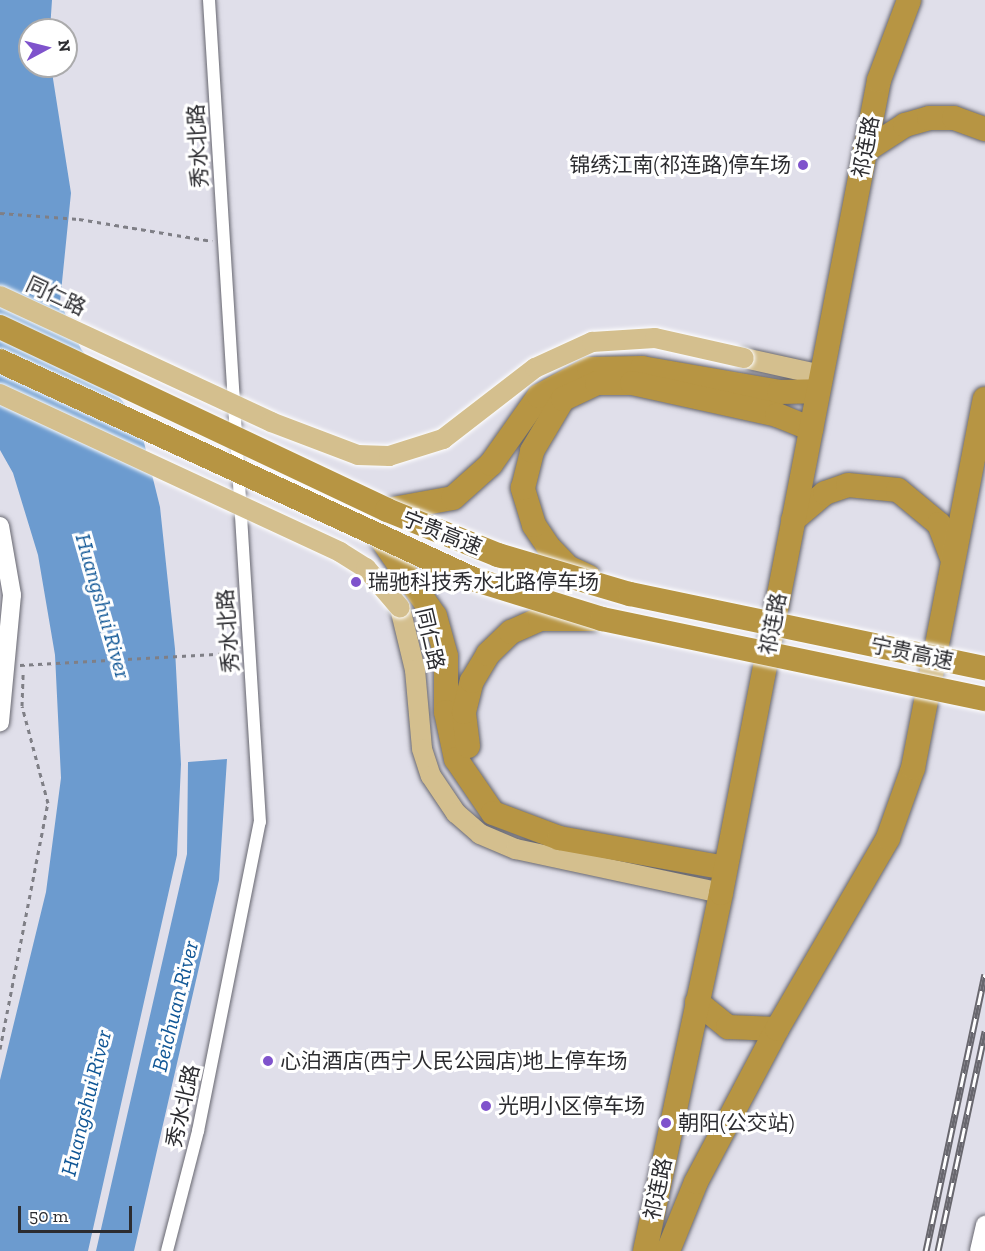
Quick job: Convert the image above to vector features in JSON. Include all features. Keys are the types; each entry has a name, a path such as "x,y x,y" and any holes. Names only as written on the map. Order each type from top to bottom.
{"highway":[{"name":"祁连路","path":"645,1251 721,893 879,80 909,0"},
{"path":"865,151 905,125 929,118 954,118 985,129"},
{"name":"宁贵高速","path":"0,327 387,510 498,555 630,594 985,668"},
{"name":"宁贵高速","path":"0,361 473,579 603,620 821,663 985,699"},
{"path":"387,510 453,498 491,464 506,438 539,396 589,369 642,368 780,392 820,383"},
{"path":"630,594 568,567 548,546 534,525 523,488 532,451 563,399 597,383 670,388 811,429"},
{"name":"祁连路","path":"668,1251 696,1182 777,1029 888,838 913,768 985,399"},
{"path":"793,520 825,493 848,485 898,490 939,524 953,560"},
{"path":"380,537 435,616 446,656 455,712 482,778 522,813 727,861"},
{"path":"455,712 488,654 511,632 540,618 603,620"},
{"path":"821,663 985,709"},
{"path":"697,1002 728,1027 777,1029"}],"main road":[{"name":"同仁路","path":"0,296 270,422 358,455 389,456 443,439 535,368 592,342 655,338 744,358 820,383"},
{"name":"同仁路","path":"0,394 340,552 366,568 400,608 415,670 422,749 431,776 456,813 480,834 516,849 721,893"},
{"path":"0,526 12,595 15,665 0,722"},
{"path":"979,1251 985,1225"}],"street":[{"name":"秀水北路","path":"167,1251 198,1131 260,822 209,0"}],"path":[{"path":"0,213 79,219 223,243"},
{"path":"0,1049 48,803 22,706 15,665 42,666 248,652"}],"water":[{"name":"Huangshui River","path":"0,0 52,0 51,18 18,18 18,78 53,78 71,193 60,302 81,349 139,422 160,507 175,649 181,764 177,855 88,1251 0,1251 0,1080 46,892 61,778 55,655 38,555 13,473 0,450"},
{"name":"Beichuan River","path":"227,759 219,880 134,1251 96,1251 187,854 188,762"}],"railway":[{"path":"926,1251 985,974"},
{"path":"938,1251 985,1031"}],"place":[{"name":"锦绣江南(祁连路)停车场","path":"803,165"},
{"name":"瑞驰科技秀水北路停车场","path":"356,582"},
{"name":"心泊酒店(西宁人民公园店)地上停车场","path":"268,1061"},
{"name":"光明小区停车场","path":"486,1106"},
{"name":"朝阳(公交站)","path":"666,1123"}]}
